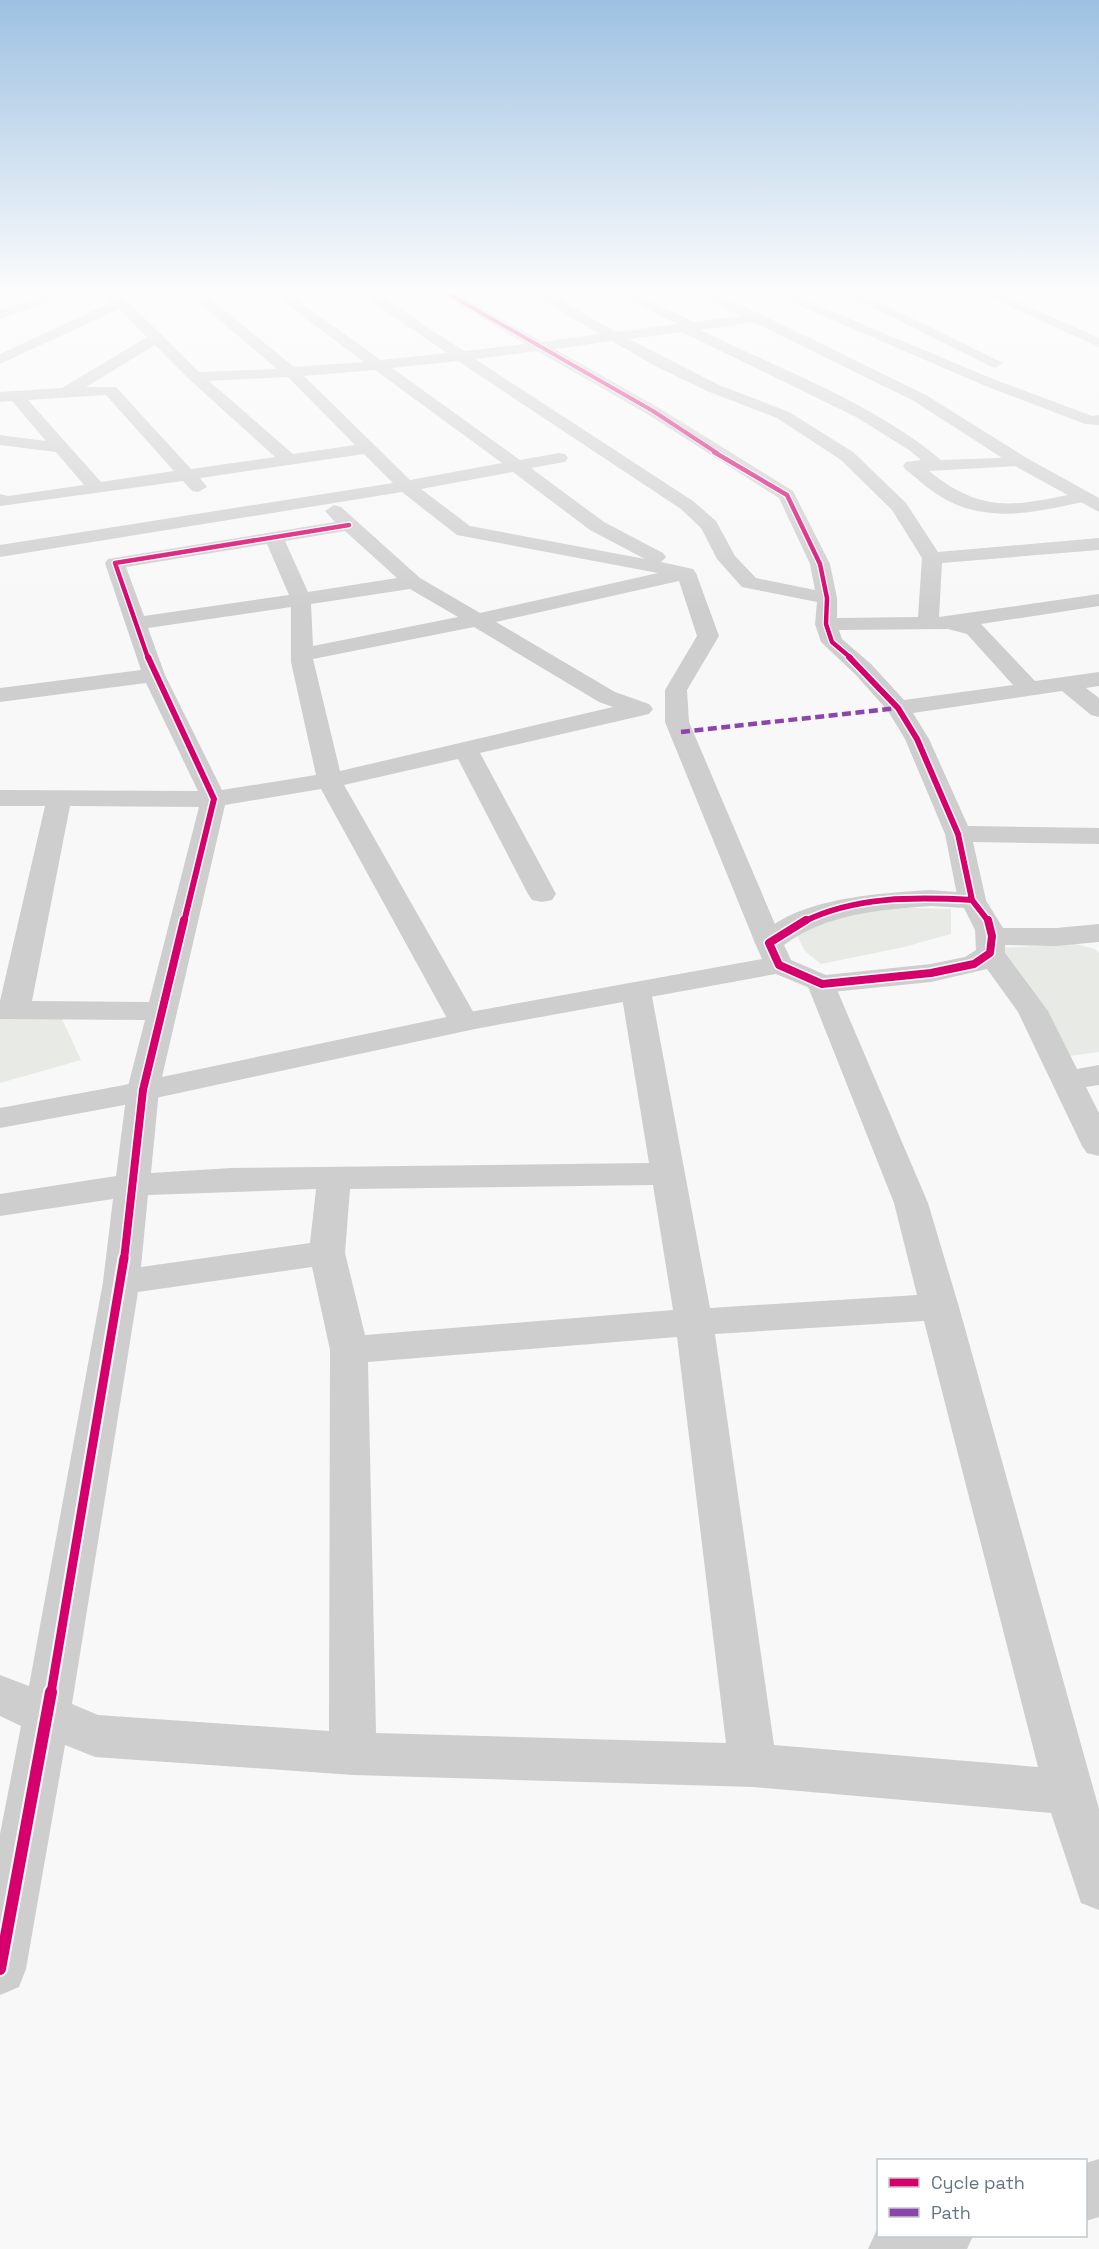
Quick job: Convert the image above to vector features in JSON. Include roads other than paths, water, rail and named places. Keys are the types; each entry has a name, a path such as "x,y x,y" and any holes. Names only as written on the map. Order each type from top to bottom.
{"street":[{"path":"0,397 28,397"},
{"path":"116,397 185,474 228,515"},
{"path":"218,397 288,459"},
{"path":"316,397 406,486 464,531 827,598"},
{"path":"419,397 517,465 597,526 704,576"},
{"path":"519,397 687,505 709,525 727,559 749,583"},
{"path":"628,397 787,495 820,564 827,598 826,624 832,642 863,669 897,708 917,739 958,834 972,900 989,922 991,945 1033,1011 1099,1146"},
{"path":"633,400 651,397"},
{"path":"736,397 783,415 847,456 899,507 932,558 938,623"},
{"path":"828,397 915,446 938,465"},
{"path":"918,397 1091,502"},
{"path":"1031,397 1096,422"},
{"path":"1054,397 1096,422"},
{"path":"18,398 95,488"},
{"path":"0,440 61,448"},
{"path":"0,499 5,502 368,448"},
{"path":"0,551 406,486 559,458"},
{"path":"860,468 1020,461"},
{"path":"912,466 950,495 978,508 1009,512 1091,502"},
{"path":"321,500 413,582 608,697 677,722"},
{"path":"0,1969 47,1715 121,1282 143,1090 214,799 154,675 115,563 349,525"},
{"path":"273,537 302,599 302,656 330,782 464,1022"},
{"path":"932,558 1099,544"},
{"path":"302,656 704,576"},
{"path":"704,576 708,636 676,690 677,722 774,954 822,984 911,1203 1069,1792 1099,1886"},
{"path":"135,624 413,582"},
{"path":"826,624 938,623 1099,600"},
{"path":"938,623 974,629 1029,689"},
{"path":"0,695 154,675"},
{"path":"897,708 1099,679"},
{"path":"1066,684 1099,710"},
{"path":"0,798 214,799 330,782 637,708"},
{"path":"466,750 542,894"},
{"path":"59,799 8,1010 163,1011"},
{"path":"958,834 1099,836"},
{"path":"0,1118 464,1022 636,991 774,954 788,927 820,913 919,898 972,900"},
{"path":"822,984 931,973 974,964 991,945 1099,933"},
{"path":"636,991 694,1322 753,1764"},
{"path":"1067,1081 1099,1075"},
{"path":"0,1205 132,1185 231,1179 668,1174"},
{"path":"334,1178 327,1253 349,1350 353,1754"},
{"path":"121,1282 327,1253"},
{"path":"349,1350 694,1322 940,1307"},
{"path":"0,1695 95,1736 353,1754 753,1764 1069,1792"},
{"path":"898,2249 937,2237"}]}
